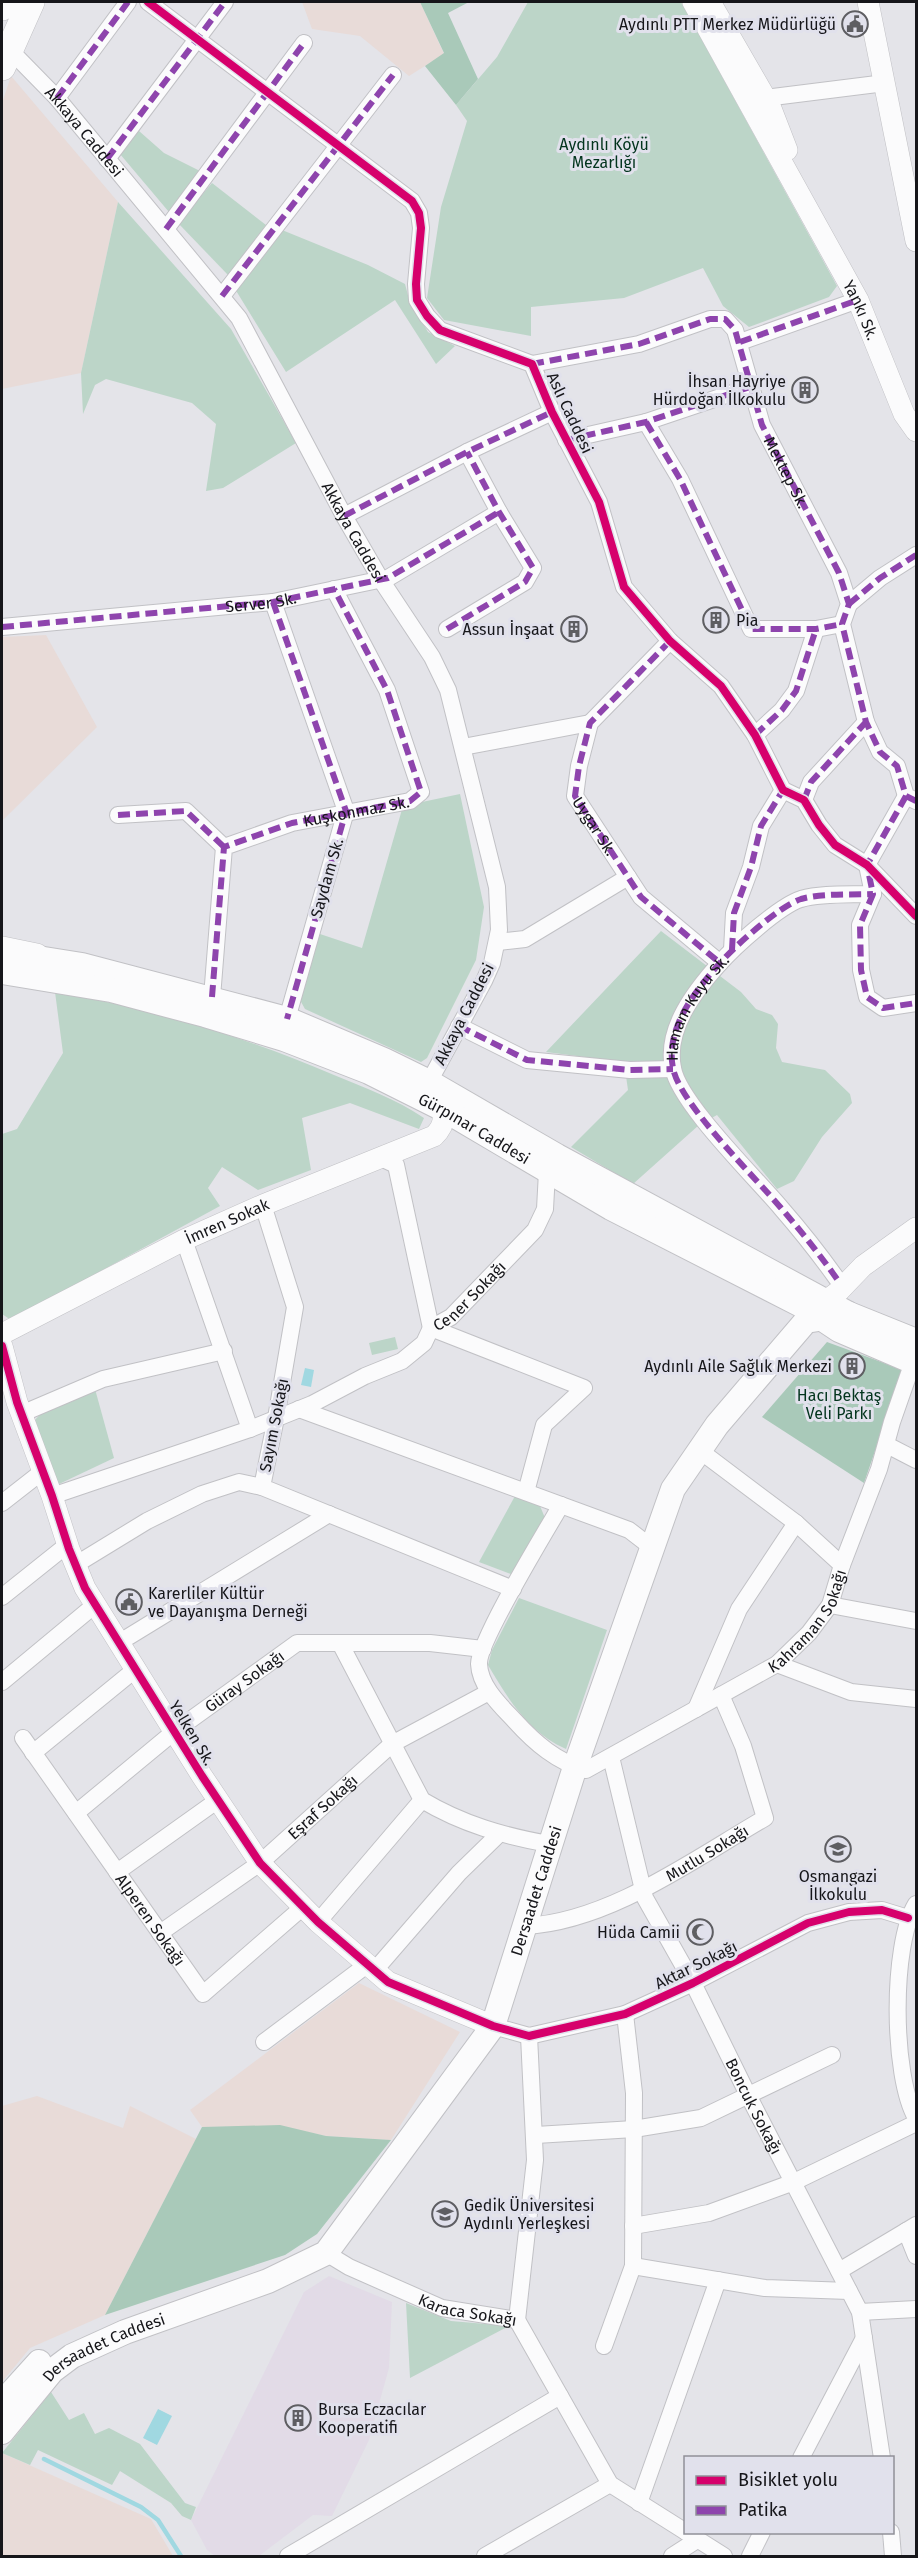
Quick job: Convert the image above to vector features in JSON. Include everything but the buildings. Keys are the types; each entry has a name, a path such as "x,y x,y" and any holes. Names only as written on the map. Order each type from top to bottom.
{"main road":[{"path":"2,7 3,2"},
{"path":"5,58 31,2"},
{"path":"2,951 36,957"},
{"name":"Gürpınar Caddesi","path":"36,957 82,965 287,1019 429,1082 788,1289 916,1355"},
{"name":"Gürpınar Caddesi","path":"2,972 82,984 195,1012 284,1039 369,1072 443,1109 611,1208 788,1289"},
{"path":"783,1347 786,1330 784,1309 788,1289"},
{"name":"Dersaadet Caddesi","path":"2,2432 52,2371 72,2356 125,2332 299,2268 326,2253 493,2026 574,1767 673,1489 735,1403 783,1347 832,1312"},
{"name":"Dersaadet Caddesi","path":"735,1403 832,1312"},
{"name":"Dersaadet Caddesi","path":"2,2403 52,2350 76,2337 125,2320 229,2294"}],"street":[{"path":"57,98 128,2"},
{"name":"Aslı Caddesi","path":"147,2 412,201 418,213 421,228 416,284 417,300 426,316 440,330 532,364 552,412 599,502 624,587 670,641 722,686 755,735 783,790"},
{"path":"107,159 225,2"},
{"name":"Yankı Sk.","path":"693,2 800,191 858,300 904,414 916,431"},
{"name":"Yankı Sk.","path":"710,2 765,98 780,132 800,191"},
{"path":"868,2 916,241"},
{"path":"166,229 270,93 304,43"},
{"name":"Akkaya Caddesi","path":"5,58 57,98 222,296 246,329 344,516 381,580 441,674 454,710 497,887 498,942 484,981 429,1082"},
{"path":"222,296 393,75"},
{"path":"765,98 885,84"},
{"path":"740,342 858,300"},
{"name":"Mektep Sk.","path":"532,364 639,344 710,319 725,319 735,330 740,342 762,425 839,573 849,604"},
{"path":"566,440 646,422 753,386"},
{"path":"344,516 467,452 552,412"},
{"path":"646,422 680,479 751,629 816,630 842,624"},
{"path":"447,629 525,582 533,568 499,512 467,452"},
{"name":"Server Sk.","path":"2,627 273,602 381,580 499,512"},
{"path":"916,555 880,578 849,604 842,624 867,722 880,752 897,766 911,799 867,865 873,894 860,925 861,970 867,997 883,1008 916,1004"},
{"name":"Kuşkonmaz Sk.","path":"224,847 291,823 346,811 410,801 421,792 387,690 334,589"},
{"path":"273,602 346,811"},
{"path":"755,735 782,710 796,691 816,630"},
{"name":"Uygar Sk.","path":"670,641 590,723 579,766 575,796 641,897 720,963"},
{"path":"804,800 811,782 867,722"},
{"path":"463,747 590,723"},
{"path":"732,950 734,913 751,867 761,826 783,790 804,800 819,825 835,845 867,865 916,916"},
{"path":"118,815 186,811 224,847 212,998"},
{"name":"Saydam Sk.","path":"287,1019 346,811"},
{"path":"498,942 525,939 628,877"},
{"name":"Hamam Kuyu Sk.","path":"832,1312 781,1208 715,1133 682,1089 673,1069 673,1046 683,1013 732,950 798,900 873,894"},
{"path":"459,1026 527,1060 630,1070 673,1069"},
{"path":"369,1072 429,1082 443,1109 444,1123 434,1136"},
{"name":"İmren Sokak","path":"2,1334 184,1240 262,1205 453,1127 474,1128"},
{"path":"381,1158 396,1165 430,1329 584,1388 544,1425 526,1492"},
{"name":"Cener Sokağı","path":"52,1496 250,1429 402,1361 424,1343 430,1329 451,1317 535,1230 545,1209 547,1172"},
{"name":"Sayım Sokağı","path":"262,1205 295,1307 262,1487 513,1589"},
{"name":"Dersaadet Caddesi","path":"832,1312 839,1291 863,1266 916,1228"},
{"path":"184,1240 225,1351 250,1429"},
{"path":"832,1312 855,1308 852,1294 863,1266"},
{"name":"Yelken Sk.","path":"2,1346 21,1414 75,1565 96,1604 260,1863 318,1922 388,1982 493,2026"},
{"path":"21,1414 103,1379 225,1351"},
{"name":"Kahraman Sokağı","path":"574,1767 586,1770 777,1664 809,1633 830,1605 842,1565 852,1545 887,1445 916,1355"},
{"path":"299,1409 629,1530 651,1547"},
{"path":"887,1445 916,1460"},
{"path":"699,1450 796,1523 842,1565"},
{"path":"2,1503 43,1471"},
{"path":"75,1565 147,1521 202,1494 239,1482 262,1487"},
{"path":"561,1505 513,1589 483,1649 479,1664 489,1692 536,1744 574,1767"},
{"path":"120,1642 329,1514"},
{"path":"696,1709 739,1609 796,1523"},
{"path":"2,1597 67,1545"},
{"path":"2,1682 96,1604"},
{"path":"830,1605 916,1621"},
{"name":"Güray Sokağı","path":"76,1813 175,1731 297,1643 341,1645 430,1643 483,1649"},
{"path":"341,1645 422,1800 442,1812 498,1835 549,1844"},
{"path":"777,1664 851,1692 916,1700"},
{"path":"33,1753 137,1668"},
{"name":"Eşraf Sokağı","path":"160,1933 260,1863 392,1743 489,1692"},
{"name":"Mutlu Sokağı","path":"525,1926 555,1922 606,1906 642,1889 765,1818 743,1746 721,1695"},
{"name":"Alperen Sokağı","path":"23,1737 203,1994 303,1907"},
{"name":"Boncuk Sokağı","path":"611,1757 645,1898 693,1983 860,2312 882,2456"},
{"path":"117,1872 218,1800"},
{"path":"318,1922 422,1800"},
{"path":"264,2042 371,1967 498,1835"},
{"path":"912,1911 896,2010 902,2061 911,2109 916,2118"},
{"name":"Aktar Sokağı","path":"493,2026 529,2036 625,2014 693,1983 808,1923 849,1912 912,1911"},
{"path":"604,2346 633,2266 634,2093 625,2014"},
{"name":"Karaca Sokağı","path":"326,2253 349,2267 442,2308 517,2320 536,2135 529,2036"},
{"path":"536,2135 634,2129 701,2118 832,2055"},
{"path":"633,2226 709,2213 794,2182 916,2123"},
{"path":"839,2271 911,2228 916,2256"},
{"path":"633,2266 765,2288 849,2291"},
{"path":"639,2503 718,2280"},
{"path":"860,2312 916,2309"},
{"path":"517,2320 610,2484 684,2531"},
{"path":"802,2456 864,2338"},
{"path":"288,2556 560,2396"},
{"path":"485,2556 610,2484"},
{"path":"750,2556 761,2534"},
{"path":"891,2534 893,2556"},
{"path":"672,2556 690,2535 724,2556"}],"shaded area":[{"path":"302,2 420,2 444,54 409,76 360,36 312,29"},
{"path":"11,76 118,202 81,373 2,389 2,103"},
{"path":"46,635 97,727 2,821 2,637"},
{"path":"359,1983 460,2032 391,2140 326,2136 280,2126 202,2127 190,2110"},
{"path":"37,2096 123,2128 130,2106 196,2139 105,2315 30,2348 2,2382 2,2106"},
{"path":"329,2276 392,2302 389,2368 369,2440 332,2516 313,2515 259,2556 215,2556 207,2550 191,2520 304,2292"},
{"path":"2,2453 151,2519 173,2556 2,2556"}],"green space":[{"path":"420,2 469,2 448,13 478,79 456,105 425,66 444,53"},
{"name":"Aydınlı Köyü Mezarlığı","path":"528,2 681,2 837,286 829,297 749,327 723,306 703,268 624,298 531,307 531,336 444,320 427,298 441,207 467,121 456,105 497,57"},
{"path":"139,131 164,153 200,171 169,212 120,154"},
{"path":"212,183 266,225 228,275 178,223"},
{"path":"118,202 231,329 296,443 223,488 206,491 216,424 192,403 106,379 95,385 83,414 81,373"},
{"path":"282,230 368,265 405,284 409,299 428,332 455,346 436,364 395,300 286,372 235,289"},
{"path":"460,794 484,907 476,960 427,1058 421,1062 305,1009 300,1000 320,934 362,948 403,806"},
{"path":"661,931 741,992 756,1009 772,1015 778,1024 776,1048 782,1062 825,1070 850,1094 852,1103 822,1137 794,1181 777,1189 717,1115 699,1125 633,1184 571,1147 628,1090 624,1062 546,1052"},
{"path":"55,992 127,1006 232,1036 369,1089 424,1118 419,1129 350,1103 302,1118 311,1170 258,1190 222,1167 208,1188 220,1206 11,1320 2,1314 2,1134 17,1129 63,1053"},
{"path":"395,1337 398,1349 372,1355 369,1343"},
{"name":"Hacı Bektaş Veli Parkı","path":"827,1342 903,1370 864,1483 762,1417"},
{"path":"95,1389 114,1458 57,1485 34,1421 46,1408"},
{"path":"515,1496 540,1506 545,1518 511,1574 479,1562"},
{"path":"519,1598 607,1630 566,1749 530,1724 511,1702 488,1665 492,1650"},
{"path":"280,2125 326,2136 391,2140 317,2234 285,2255 105,2315 202,2127"},
{"path":"406,2303 451,2321 509,2326 410,2378"},
{"path":"51,2392 69,2420 84,2413 95,2434 109,2428 140,2444 185,2503 196,2507 191,2520 182,2516 171,2503 120,2471 112,2485 38,2450 30,2465 2,2453"}],"water":[{"path":"305,1368 314,1370 311,1387 301,1385"},
{"path":"158,2409 172,2416 157,2445 143,2438"}],"waterway":[{"path":"44,2459 141,2507 158,2520 181,2556"}],"marked path":[{"path":"57,98 128,2"},
{"path":"107,159 225,2"},
{"path":"166,229 304,43"},
{"path":"222,296 393,75"},
{"path":"740,342 858,300"},
{"path":"532,364 639,344 710,319 725,319 735,330 762,425 839,573 849,604 842,624 866,722 880,752 897,766 906,796 916,801"},
{"path":"566,440 646,422 753,386"},
{"path":"344,516 467,452 552,412"},
{"path":"646,422 680,479 751,629 816,629 842,624"},
{"path":"447,629 525,582 533,568 499,512 467,452"},
{"path":"2,627 273,602 388,578 499,512"},
{"path":"849,604 880,578 916,555"},
{"path":"212,997 224,847 292,823 410,801 421,792 387,690 334,589"},
{"path":"273,602 346,811 287,1019"},
{"path":"755,735 782,710 796,691 816,629"},
{"path":"670,641 590,723 579,766 575,796 641,897 720,963"},
{"path":"804,800 811,782 866,722"},
{"path":"732,950 734,913 751,867 761,826 783,790"},
{"path":"906,796 867,865 873,894 860,925 861,970 867,997 883,1008 916,1003"},
{"path":"118,815 186,811 224,847"},
{"path":"837,1279 796,1225 720,1140 689,1100 678,1083 673,1068 673,1039 684,1012 701,986 726,957 769,918 792,903 809,897 873,894"},
{"path":"459,1026 527,1060 630,1070 673,1069"}],"cycle path":[{"path":"148,2 412,201 419,213 421,228 416,284 417,300 427,316 440,330 532,364 552,412 599,502 624,587 670,641 721,686 755,735 783,790 804,800 819,825 835,845 867,865 916,916"},
{"path":"2,1346 17,1402 85,1588 202,1776 260,1863 318,1922 388,1982 493,2026 529,2036 625,2014 693,1983 808,1923 849,1912 882,1910 908,1918"}],"place":[{"name":"Aydınlı PTT Merkez Müdürlüğü","path":"855,24"},
{"name":"İhsan Hayriye Hürdoğan İlkokulu","path":"805,390"},
{"name":"Pia","path":"716,620"},
{"name":"Assun İnşaat","path":"574,629"},
{"name":"Aydınlı Aile Sağlık Merkezi","path":"852,1366"},
{"name":"Karerliler Kültür ve Dayanışma Derneği","path":"129,1602"},
{"name":"Osmangazi İlkokulu","path":"838,1849"},
{"name":"Hüda Camii","path":"700,1932"},
{"name":"Gedik Üniversitesi Aydınlı Yerleşkesi","path":"445,2214"},
{"name":"Bursa Eczacılar Kooperatifi","path":"298,2418"}]}
